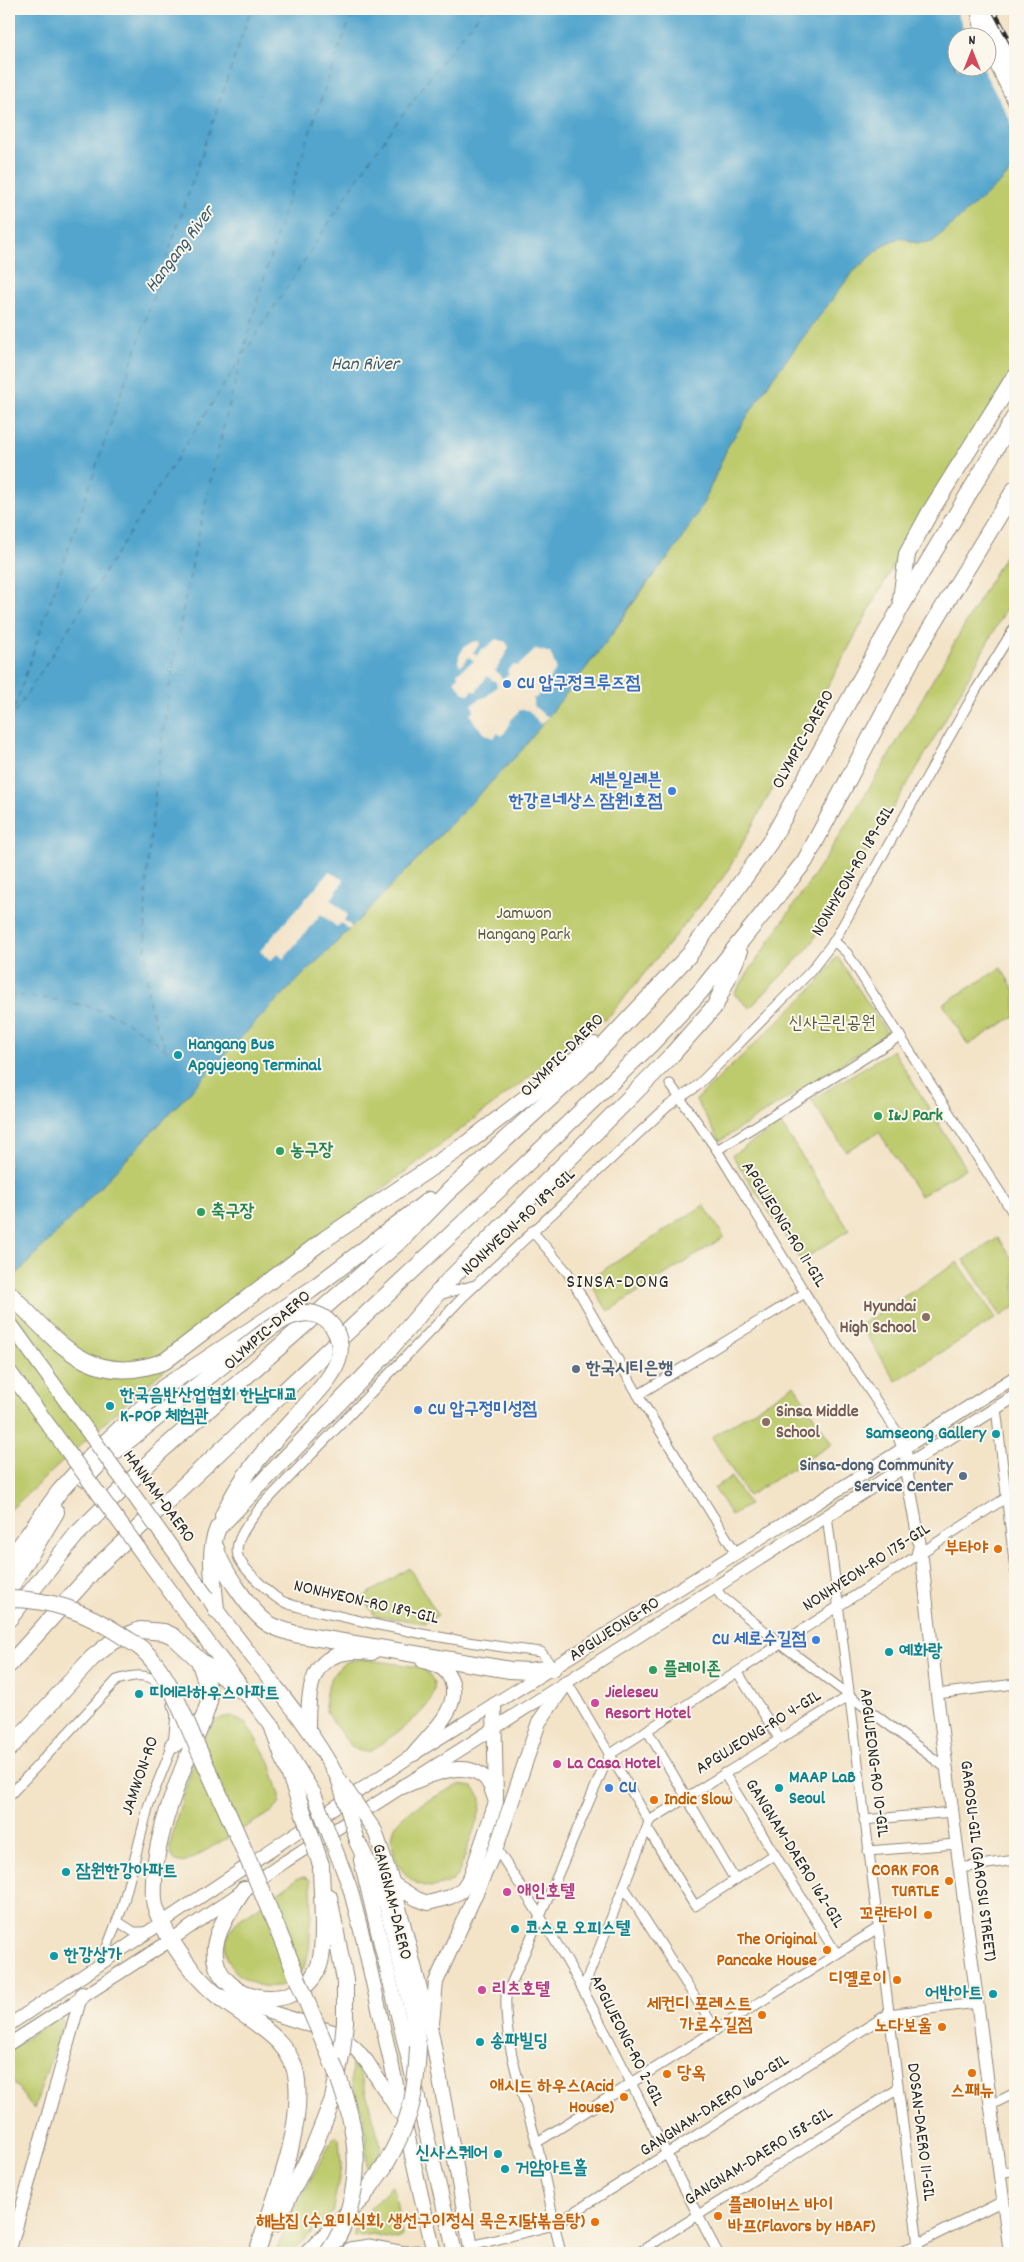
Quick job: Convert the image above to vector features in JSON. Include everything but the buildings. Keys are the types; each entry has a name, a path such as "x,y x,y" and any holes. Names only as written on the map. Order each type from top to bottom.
{"highway":[{"path":"981,9 984,28"},
{"path":"996,59 1015,98"},
{"path":"900,606 907,554 930,512 1014,378"},
{"name":"OLYMPIC-DAERO","path":"9,1619 76,1535 161,1451 379,1259 580,1071 689,955 770,842 900,606 1015,416"},
{"path":"9,1665 98,1566 651,1044 700,992 805,861 913,657 1015,489"},
{"path":"913,657 969,587 1015,510"},
{"path":"553,1668 524,1671 501,1669 310,1638 269,1624 256,1612 218,1554 216,1532 384,1356 434,1296 669,1058 715,1006 750,930"},
{"path":"9,1293 59,1344 78,1358 113,1368 140,1368 165,1361 326,1239 466,1144 627,1020"},
{"path":"9,1561 59,1492 92,1454 163,1388 318,1284 378,1241 423,1203 450,1191"},
{"path":"9,1590 58,1508 99,1464 269,1329 293,1314 313,1315 329,1323 335,1331 339,1342 338,1361 332,1374 248,1470 227,1507 216,1532 212,1554 212,1603"},
{"path":"9,1599 38,1600 66,1606 103,1623 141,1649 170,1687 247,1853 350,2114 355,2165 352,2204 342,2230 328,2253"},
{"path":"9,1749 39,1713 92,1658 112,1642 140,1630 164,1632 173,1636 199,1660 250,1698"},
{"path":"9,1680 21,1650"},
{"path":"199,1660 209,1701 164,1823 154,1870 154,1902 162,1923 178,1952 217,1995 281,2043 292,2059 297,2081 296,2115 291,2141 259,2253"},
{"path":"9,1739 39,1713"},
{"path":"173,1745 204,1718"},
{"path":"259,2253 313,2148 332,2099 342,2050 345,2022 345,1980 321,1865 273,1728"},
{"path":"308,2253 362,2198 384,2167 403,2135 412,2107 417,2081 418,2046 413,2013 387,1904 357,1841"},
{"path":"244,1889 225,1920 217,1938 215,1947 217,1964 230,1983 252,1997 268,1999 290,1994 304,1989 318,1968 322,1922 321,1865"}],"main road":[{"path":"981,9 1015,70"},
{"name":"HANNAM-DAERO","path":"9,1322 212,1603"},
{"name":"GANGNAM-DAERO","path":"9,1371 185,1612 273,1728 314,1794 350,1888 434,2253"},
{"name":"APGUJEONG-RO","path":"162,1923 414,1754 1015,1377"},
{"name":"APGUJEONG-RO","path":"244,1889 827,1515 908,1470 1015,1396"},
{"path":"899,1435 904,1448 908,1470"},
{"name":"GAROSU-GIL (GAROSU STREET)","path":"908,1470 920,1546 918,1553 922,1559 946,1768 1010,2253"},
{"path":"736,1553 745,1567"},
{"name":"GANGNAM-DAERO","path":"212,1603 308,1729 338,1778 357,1841 455,2253"},
{"path":"308,1729 311,1683 317,1669 332,1656 358,1652 437,1664 448,1674 454,1692 444,1718 414,1754"},
{"path":"432,2036 436,1982 496,1848 539,1722 566,1682"},
{"path":"393,1884 417,1899 428,1903 450,1897 461,1891 470,1878 496,1802 494,1705"},
{"path":"402,1788 445,1772 458,1769 471,1770 487,1781 496,1802"},
{"path":"338,1778 375,1831 393,1884 432,2036 472,2250"},
{"path":"9,2044 171,1940 244,1889"},
{"path":"9,2025 162,1923"},
{"path":"9,2252 88,1972"},
{"path":"217,1995 338,2034 356,2049 367,2062 404,2120"},
{"path":"58,2011 68,2018 72,2027"}],"street":[{"name":"NONHYEON-RO 189-GIL","path":"553,1668 541,1652 476,1644 371,1623 280,1600 263,1586 238,1556 239,1540 259,1509 408,1353 532,1231 544,1224 668,1106 696,1087 810,972 834,941 972,699 1014,634"},
{"path":"834,941 847,953 1015,1216"},
{"path":"717,1150 900,1036"},
{"name":"APGUJEONG-RO 11-GIL","path":"670,1084 717,1150 805,1293 899,1435"},
{"path":"532,1231 568,1273 639,1398 736,1553"},
{"path":"434,1296 477,1285"},
{"path":"639,1398 805,1293"},
{"path":"996,1408 1005,1498 1015,1570"},
{"name":"NONHYEON-RO 175-GIL","path":"609,1755 738,1673 918,1553 1015,1492"},
{"name":"APGUJEONG-RO 10-GIL","path":"827,1515 888,2014"},
{"path":"715,1587 721,1596 781,1644 946,1768"},
{"path":"738,1673 779,1738"},
{"name":"JAMWON-RO","path":"9,1796 117,1680 136,1674 149,1676 162,1685 176,1714 173,1745 149,1804 117,1921 101,1963"},
{"path":"566,1682 695,1906 775,1854"},
{"path":"937,1694 1015,1684"},
{"name":"APGUJEONG-RO 4-GIL","path":"648,1825 686,1797 849,1696"},
{"path":"647,1730 686,1797"},
{"path":"561,2253 536,2143 515,2068 506,2026 506,1996 609,1755"},
{"name":"GANGNAM-DAERO 162-GIL","path":"724,1773 836,1952"},
{"name":"APGUJEONG-RO 4-GIL","path":"686,1797 735,1880"},
{"path":"864,1820 952,1812"},
{"path":"583,1989 648,1825"},
{"path":"868,1851 956,1844"},
{"name":"APGUJEONG-RO 2-GIL","path":"496,1848 583,1989 666,2156 718,2253"},
{"path":"960,1868 1015,1860"},
{"path":"624,1887 716,2030"},
{"path":"117,1921 134,1932 147,1932"},
{"name":"GANGNAM-DAERO 162-GIL","path":"536,2143 631,2085 836,1952 878,1928"},
{"name":"GANGNAM-DAERO 160-GIL","path":"472,2250 554,2225 888,2014 977,2003"},
{"name":"DOSAN-DAERO 11-GIL","path":"888,2014 919,2248"},
{"name":"GANGNAM-DAERO 158-GIL","path":"638,2253 697,2214 898,2089"},
{"path":"991,2106 1015,2094"},
{"path":"1000,2173 1015,2170"},
{"path":"899,2253 919,2248 1003,2201"},
{"path":"346,2253 350,2247 369,2244 404,2251 417,2250"}],"green space":[{"name":"Jamwon Hangang Park","path":"1015,166 1015,367 919,518 726,874 611,1014 354,1211 137,1393 9,1511 9,1282 269,1008 349,930 522,750 607,641 703,504 728,446 771,380 852,273 884,245 900,237 917,243 932,242 1003,180"},
{"path":"1015,538 1015,593 929,748 809,947 750,1008 734,994 824,860 880,771"},
{"name":"신사근린공원","path":"837,956 888,1034 720,1141 696,1100 818,983"},
{"path":"1001,968 1015,991 1015,1016 968,1045 943,1004"},
{"name":"I&J Park","path":"893,1050 966,1168 920,1196 879,1132 846,1151 811,1100"},
{"path":"781,1124 849,1230 801,1261 732,1155"},
{"path":"704,1205 724,1237 608,1311 588,1280"},
{"path":"998,1238 1015,1263 1015,1307 1001,1316 964,1260"},
{"path":"958,1262 996,1318 896,1381 860,1325"},
{"path":"794,1385 832,1444 748,1496 712,1437"},
{"path":"731,1477 749,1505 731,1515 714,1488"},
{"path":"409,1568 438,1615 425,1623 375,1616 363,1597"},
{"path":"362,1659 419,1667 431,1677 434,1689 430,1701 421,1713 394,1735 371,1751 365,1752 352,1746 327,1713 325,1707 328,1685 336,1671 347,1662"},
{"path":"232,1716 247,1725 269,1760 280,1795 280,1804 273,1811 186,1862 178,1862 172,1856 170,1845 194,1762 207,1732 214,1723 220,1718"},
{"path":"459,1785 473,1787 481,1798 479,1815 460,1871 450,1882 445,1884 429,1887 418,1884 408,1877 395,1856 392,1844 393,1833 397,1823 417,1807"},
{"path":"305,1877 310,1880 312,1903 309,1949 307,1960 302,1970 289,1982 274,1986 258,1985 244,1978 233,1968 226,1954 227,1939 236,1923 298,1878"},
{"path":"59,2015 63,2021 34,2109 9,2076 9,2051"},
{"path":"352,2061 362,2079 381,2146 380,2152 367,2175 363,2116 351,2081"},
{"path":"337,2136 339,2138 341,2167 332,2213 290,2253 275,2253 302,2195 333,2138"},
{"path":"391,2186 394,2188 402,2236 397,2239 372,2234 354,2237 355,2225"}],"water":[{"name":"Han River","path":"9,9 1015,9 1015,166 1003,180 932,242 917,243 900,237 884,245 852,273 771,380 728,446 703,504 676,548 640,592 607,641 522,750 349,930 269,1008 9,1282"}],"pier":[{"path":"956,9 1015,9 1015,129 987,78 996,78 996,28 963,28"},
{"path":"496,639 506,642 509,648 496,670 494,669 503,679 509,674 507,671 512,666 519,665 536,649 550,653 556,667 555,672 542,686 536,698 533,698 533,705 544,715 549,716 541,725 528,710 520,710 511,720 502,736 498,733 493,738 484,733 470,714 474,710 472,705 479,699 486,697 497,686 496,682 487,676 476,692 473,690 469,695 463,692 454,681 459,676 457,673 474,661 469,657 461,666 458,663 459,656 464,647 472,642 479,641 480,644 473,652 477,656 481,649 486,648"},
{"path":"329,872 344,880 331,900 348,915 344,920 352,927 349,930 341,923 337,927 321,914 283,959 278,953 270,961 260,951"}],"ferry route":[{"path":"11,718 251,9"},
{"path":"9,995 65,1001 106,1012 132,1025 167,1051 154,1020 148,996 145,922 156,785 171,676 203,513 243,352 308,137 354,9"},
{"path":"243,355 367,164 437,67 484,9"},
{"path":"9,722 241,358"}],"railway":[{"path":"993,9 1015,50"}],"place":[{"name":"CU 압구정크루즈점","path":"507,684"},
{"name":"세븐일레븐 한강르네상스 잠원1호점","path":"672,791"},
{"name":"Hangang Bus Apgujeong Terminal","path":"178,1055"},
{"name":"I&J Park","path":"878,1116"},
{"name":"농구장","path":"280,1151"},
{"name":"축구장","path":"201,1212"},
{"name":"Hyundai High School","path":"926,1317"},
{"name":"한국시티은행","path":"576,1369"},
{"name":"한국음반산업협회 한남대교 K-POP 체험관","path":"110,1406"},
{"name":"CU 압구정미성점","path":"418,1410"},
{"name":"Sinsa Middle School","path":"766,1422"},
{"name":"Samseong Gallery","path":"996,1434"},
{"name":"Sinsa-dong Community Service Center","path":"963,1476"},
{"name":"부타야","path":"998,1549"},
{"name":"CU 세로수길점","path":"816,1640"},
{"name":"예화랑","path":"889,1652"},
{"name":"플레이존","path":"653,1670"},
{"name":"띠에라하우스아파트","path":"139,1694"},
{"name":"Jieleseu Resort Hotel","path":"595,1703"},
{"name":"La Casa Hotel","path":"557,1764"},
{"name":"CU","path":"609,1788"},
{"name":"MAAP LaB Seoul","path":"779,1788"},
{"name":"Indic Slow","path":"654,1800"},
{"name":"잠원한강아파트","path":"66,1872"},
{"name":"CORK FOR TURTLE","path":"949,1881"},
{"name":"애인호텔","path":"507,1892"},
{"name":"꼬란타이","path":"928,1915"},
{"name":"코스모 오피스텔","path":"515,1929"},
{"name":"The Original Pancake House","path":"827,1950"},
{"name":"한강상가","path":"54,1956"},
{"name":"디옐로이","path":"897,1980"},
{"name":"리츠호텔","path":"482,1990"},
{"name":"어반아트","path":"993,1994"},
{"name":"세컨디 포레스트 가로수길점","path":"762,2015"},
{"name":"노다보울","path":"942,2027"},
{"name":"송파빌딩","path":"480,2042"},
{"name":"스패뉴","path":"972,2073"},
{"name":"당옥","path":"667,2074"},
{"name":"애시드 하우스(Acid House)","path":"624,2097"},
{"name":"신사스퀘어","path":"498,2154"},
{"name":"거암아트홀","path":"505,2169"},
{"name":"플레이버스 바이 바프(Flavors by HBAF)","path":"718,2216"},
{"name":"해남집 (수요미식회, 생선구이정식 묵은지닭볶음탕)","path":"595,2222"}],"district":[{"name":"SINSA-DONG","path":"618,1283"}],"water label":[{"name":"Hangang River","path":"181,250"}]}
